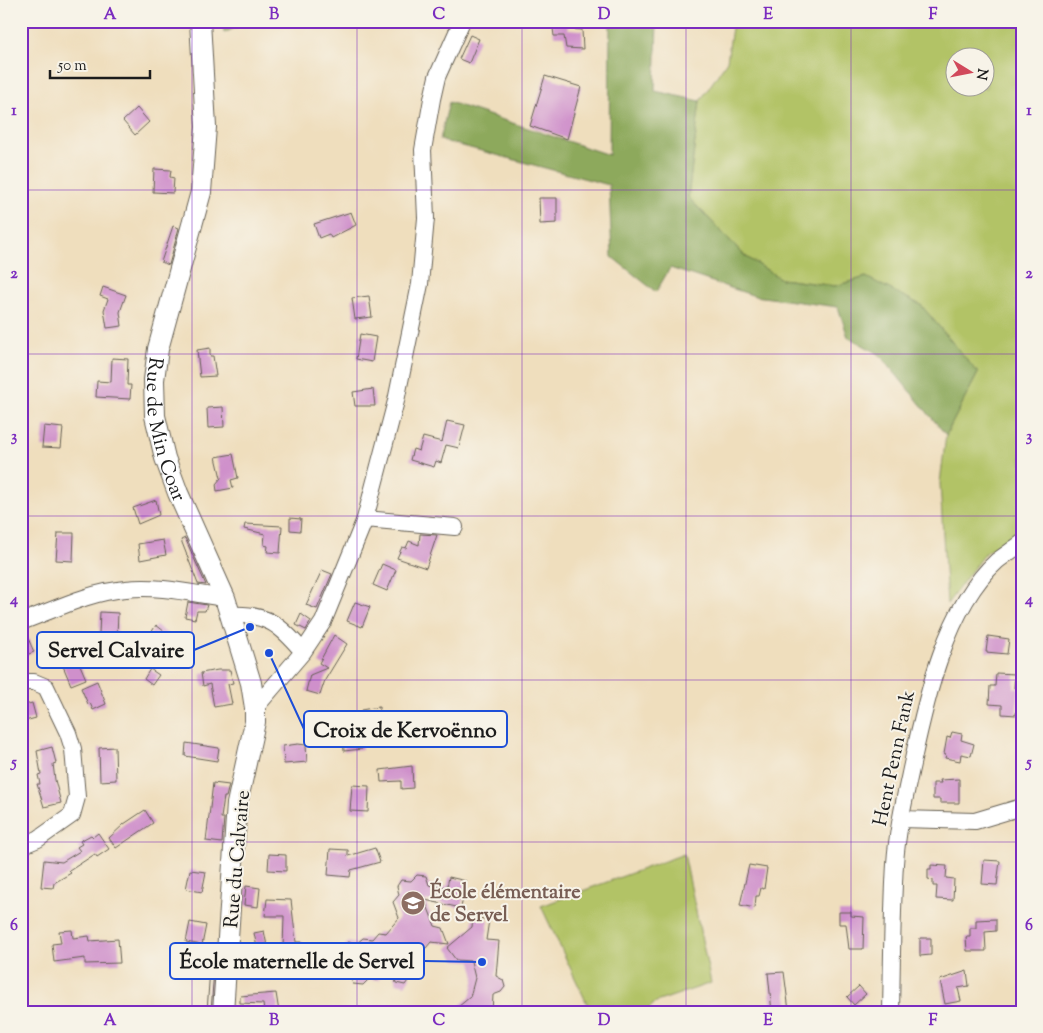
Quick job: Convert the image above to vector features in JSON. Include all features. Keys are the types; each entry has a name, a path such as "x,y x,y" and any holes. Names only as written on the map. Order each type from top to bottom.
{"street":[{"name":"Rue de Min Coar","path":"200,21 206,127 201,192 158,349 154,380 155,416 165,458 178,493 228,606 251,683 255,708"},
{"path":"255,708 303,652 322,622 365,518 396,401 420,284 426,218 423,150 428,114 437,77 462,21"},
{"path":"365,518 455,528"},
{"name":"Hent Penn Fank","path":"891,1012 895,863 901,819 924,709 940,658 960,612 979,583 997,562 1022,543"},
{"path":"21,622 89,596 128,588 165,590 228,606 274,623 286,631 303,652"},
{"path":"21,682 34,682 46,687 71,741 77,797 72,815 38,839 21,846"},
{"name":"Rue du Calvaire","path":"223,1012 237,804 254,722 255,708"},
{"path":"901,819 974,821 1022,807"}],"green space":[{"path":"223,21 250,21 224,33"},
{"path":"617,21 657,21 655,91 700,101 688,197 745,256 781,279 835,286 866,277 921,305 978,373 946,435 879,354 848,337 838,307 755,296 670,268 656,292 612,257 609,185 440,140 449,102 609,155 610,23"},
{"path":"733,21 1022,21 1022,528 984,554 947,604 940,483 946,435 978,373 866,277 835,286 781,279 745,256 688,197 700,101 727,61"},
{"path":"684,854 711,983 656,1002 645,1012 591,1012 541,906"}],"building":[{"path":"552,21 567,21 568,29 582,30 583,49 566,48 564,36 554,36"},
{"path":"470,35 479,39 469,63 459,59"},
{"path":"545,76 581,87 567,139 530,126"},
{"path":"137,108 149,122 135,135 123,121"},
{"path":"154,169 171,170 170,177 174,178 173,193 153,192"},
{"path":"539,198 557,198 557,223 540,224"},
{"path":"351,212 356,225 331,238 329,234 319,238 314,224"},
{"path":"173,226 179,228 169,265 161,262"},
{"path":"103,287 126,295 120,312 122,326 107,328 104,310 108,299 100,296"},
{"path":"369,296 372,317 355,319 352,298"},
{"path":"360,334 376,337 372,362 356,359"},
{"path":"210,348 210,356 213,356 216,376 200,377 197,350"},
{"path":"112,358 128,359 127,385 131,385 130,399 96,397 97,381 111,382"},
{"path":"373,389 375,406 355,406 353,392"},
{"path":"223,407 224,427 208,428 207,408"},
{"path":"447,421 465,425 459,448 446,445 441,463 436,461 434,467 410,460 413,449 419,451 423,437 442,442"},
{"path":"44,426 63,428 61,448 42,447"},
{"path":"233,454 238,478 231,480 233,488 217,491 216,484 221,478 216,457"},
{"path":"156,500 159,515 138,524 133,508"},
{"path":"290,518 301,519 300,531 290,530"},
{"path":"245,524 282,526 280,553 267,552 268,546 264,545 265,534 244,529"},
{"path":"58,533 74,533 73,561 56,560"},
{"path":"420,534 437,535 426,568 397,558 402,547 406,548 409,541 419,545"},
{"path":"185,538 206,585 198,584 181,540"},
{"path":"163,540 166,555 140,560 138,544"},
{"path":"382,564 396,570 387,591 373,585"},
{"path":"322,570 332,574 317,609 306,605"},
{"path":"188,602 207,605 205,611 197,611 195,619 185,617"},
{"path":"355,602 370,607 362,627 347,621"},
{"path":"100,612 118,613 117,635 99,634"},
{"path":"301,614 311,621 306,630 296,625"},
{"path":"156,625 169,635 154,656 130,640 148,638"},
{"path":"25,631 34,652 21,657 21,632"},
{"path":"334,635 347,644 325,680 320,695 306,691 310,675 327,668 319,663"},
{"path":"988,636 1009,639 1007,654 986,652"},
{"path":"75,653 86,679 71,685 60,659"},
{"path":"150,669 159,675 152,685 144,679"},
{"path":"230,670 233,683 228,684 232,704 214,707 210,684 203,686 201,673"},
{"path":"996,673 1015,674 1014,688 1019,688 1016,715 1002,714 1002,705 989,704 990,686 995,686"},
{"path":"97,681 106,704 93,710 90,703 88,704 81,688"},
{"path":"32,703 36,718 21,722 21,706"},
{"path":"379,707 380,729 361,730 361,710"},
{"path":"952,732 962,734 961,740 974,744 971,756 961,754 960,761 945,758 947,737 950,738"},
{"path":"361,737 362,749 344,751 343,738"},
{"path":"186,743 219,748 217,761 185,756"},
{"path":"306,745 307,762 284,764 283,746"},
{"path":"52,747 56,763 53,764 55,780 61,803 44,807 37,784 40,784 38,775 41,774 37,751"},
{"path":"115,747 116,780 100,781 99,748"},
{"path":"412,766 413,788 401,789 401,781 381,782 380,770"},
{"path":"959,779 959,803 940,803 940,799 933,799 933,783 941,783 940,780"},
{"path":"213,783 229,785 226,797 224,797 221,818 224,818 222,843 206,841"},
{"path":"352,785 369,786 368,812 350,811"},
{"path":"145,810 153,823 116,848 109,838 124,824"},
{"path":"98,833 109,849 97,857 95,854 69,871 71,873 54,883 53,888 41,887 44,860 62,862 80,851 77,847 82,844 80,841 91,835 93,837"},
{"path":"375,848 380,862 351,870 350,877 328,875 330,849 348,850 348,856"},
{"path":"269,854 286,855 286,871 268,870"},
{"path":"984,860 1000,861 997,885 982,884"},
{"path":"749,865 767,868 764,889 761,888 759,896 756,896 755,908 740,905"},
{"path":"931,865 947,866 946,878 954,879 953,900 936,899 937,886 933,886 933,880 928,879 928,869 931,869"},
{"path":"190,870 206,872 202,892 186,889"},
{"path":"417,875 426,876 429,885 447,887 449,877 466,881 461,908 425,900 435,926 443,928 449,944 431,942 426,948 409,947 414,962 409,974 410,978 405,985 396,983 392,966 378,980 369,979 363,985 353,984 350,976 342,973 338,964 344,957 342,949 348,942 356,944 363,938 372,939 378,932 386,933 399,918 393,902 399,895 397,886 401,880 411,881"},
{"path":"246,886 260,888 258,907 244,905"},
{"path":"267,899 291,900 296,942 303,942 305,962 287,965 285,948 283,948 284,916 265,916"},
{"path":"839,912 851,912 851,916 864,917 863,949 849,949 846,924 839,924"},
{"path":"473,917 489,920 486,940 499,941 496,976 503,980 505,987 501,992 493,995 492,1012 452,1012 470,997 475,978 471,961 456,960 447,948 472,927"},
{"path":"996,919 996,931 985,932 986,951 967,951 966,937 970,937 970,928 976,928 976,920"},
{"path":"190,922 206,925 202,945 186,942"},
{"path":"72,930 73,938 89,936 90,941 118,939 120,963 85,964 85,958 54,962 52,944 61,943 59,931"},
{"path":"264,931 272,970 262,972 254,933"},
{"path":"920,938 931,938 931,955 920,956"},
{"path":"210,968 214,968 211,1012 207,1012"},
{"path":"967,971 969,986 958,988 961,1001 945,1004 940,980"},
{"path":"784,972 789,1011 772,1012 768,973"},
{"path":"859,986 866,994 854,1005 847,997"},
{"path":"276,993 279,1012 264,1012 263,1004 240,1003 240,996"}],"place":[{"name":"Servel Calvaire","path":"250,627"},
{"name":"Croix de Kervoënno","path":"269,653"},
{"name":"École élémentaire de Servel","path":"413,903"},
{"name":"École maternelle de Servel","path":"482,962"}]}
